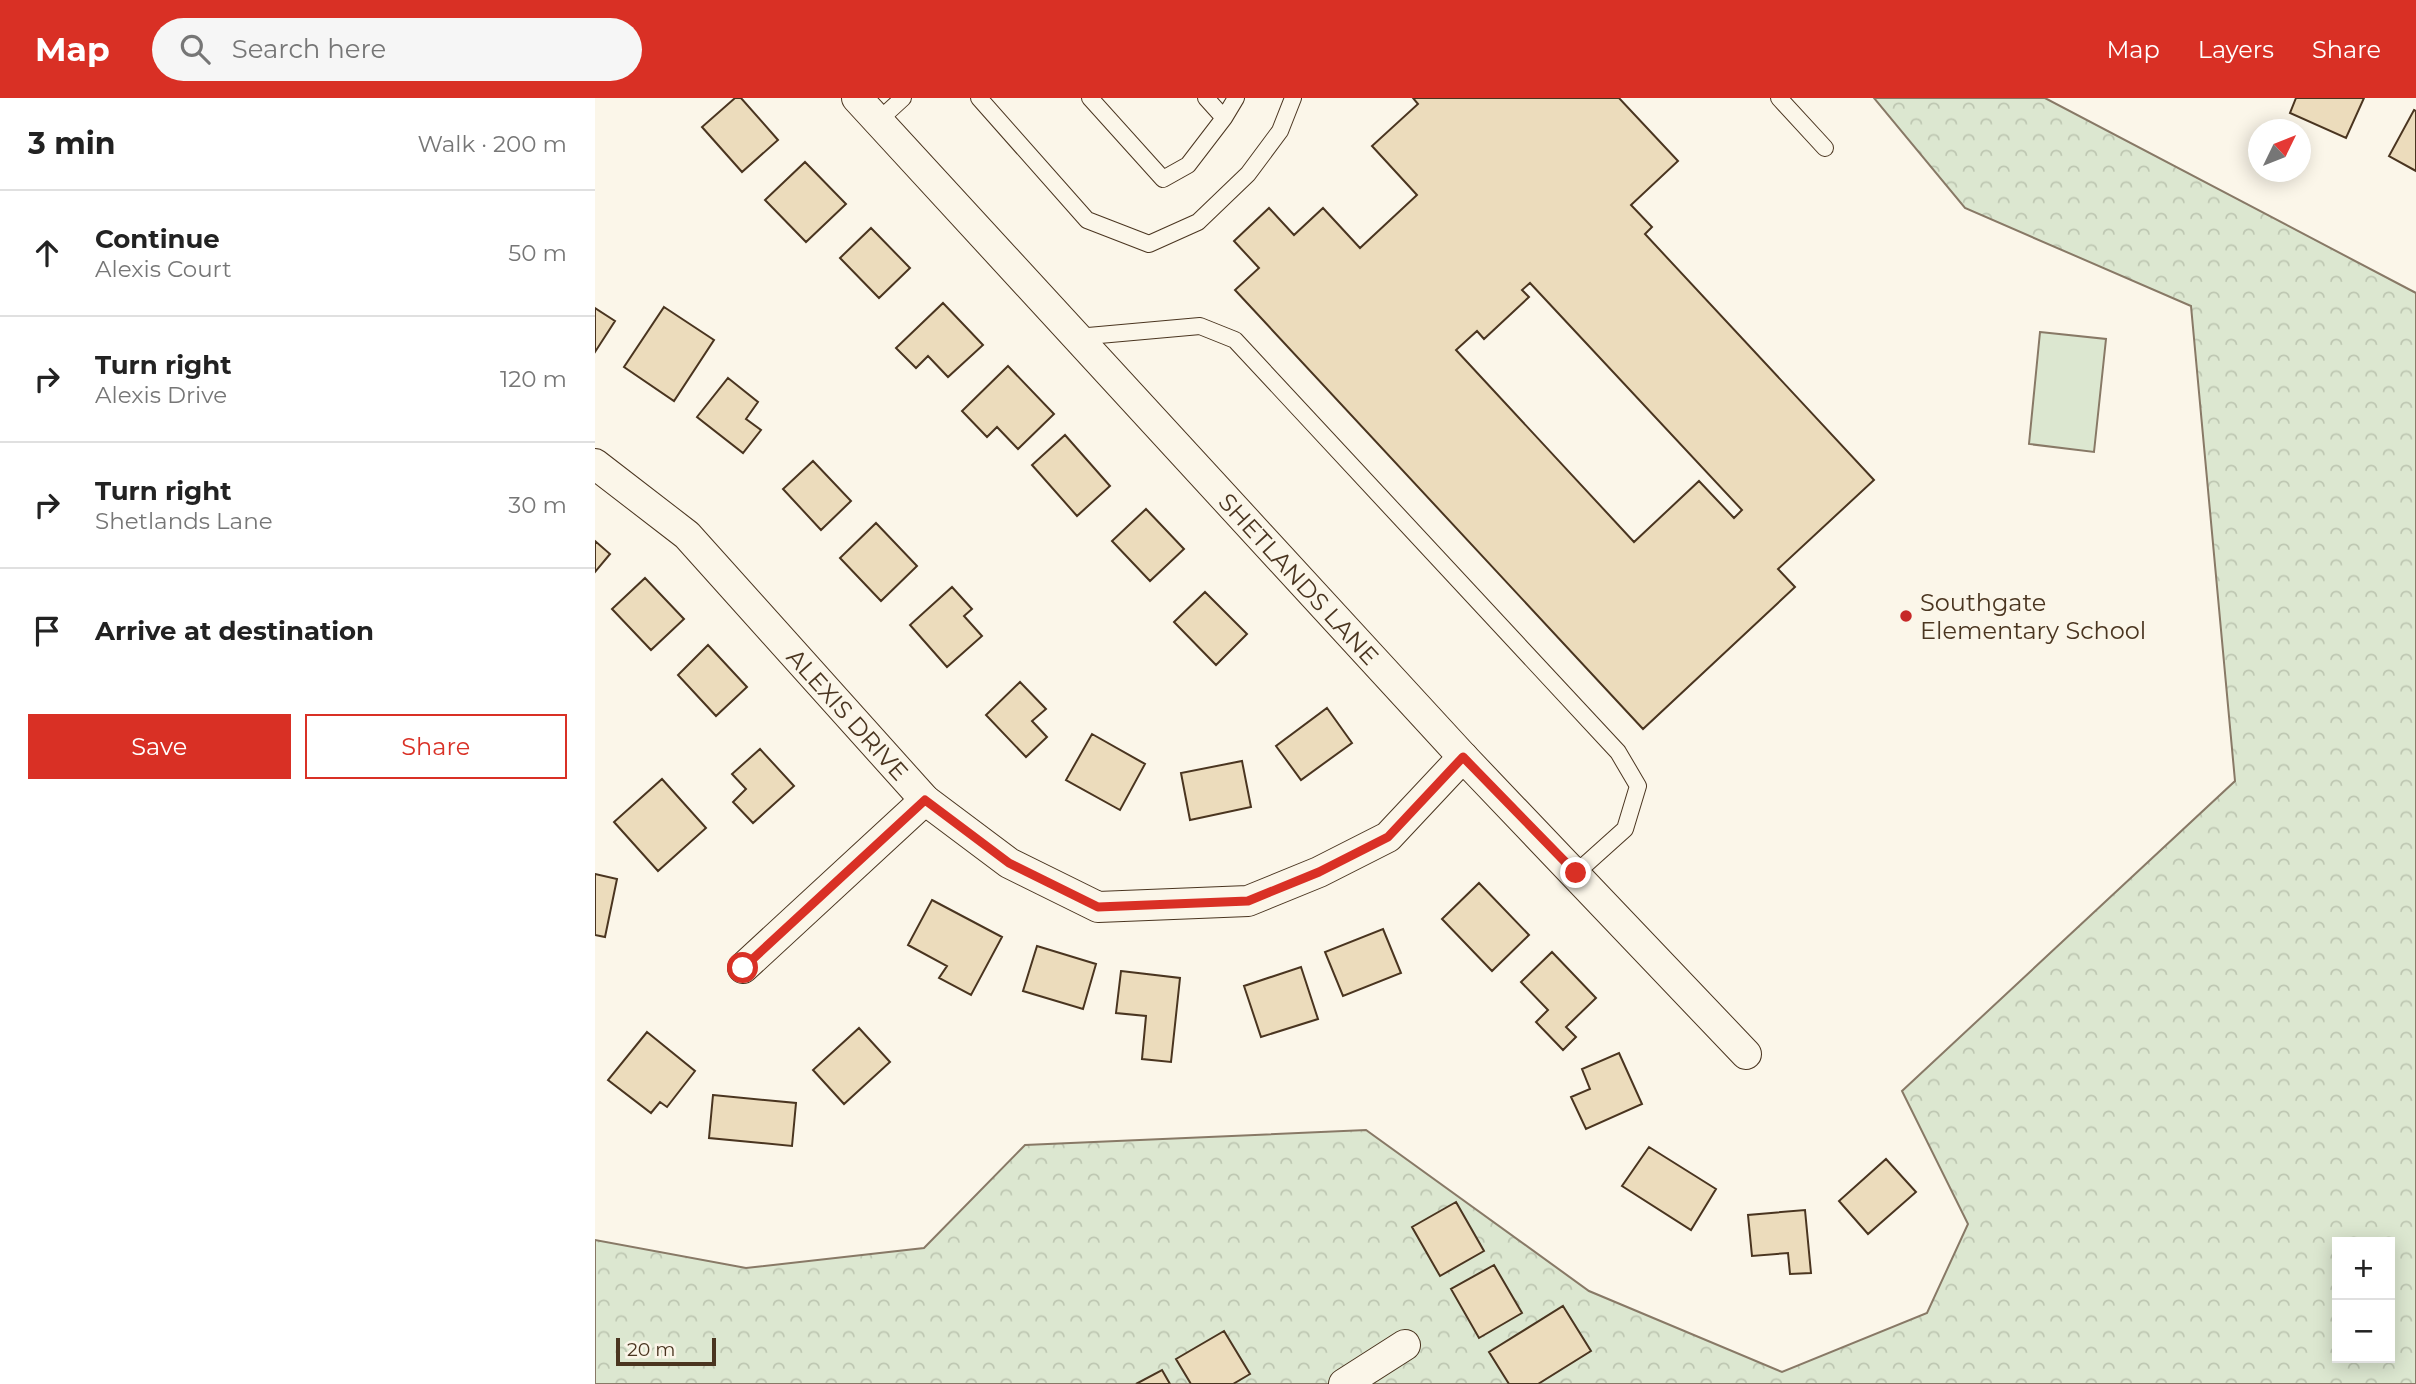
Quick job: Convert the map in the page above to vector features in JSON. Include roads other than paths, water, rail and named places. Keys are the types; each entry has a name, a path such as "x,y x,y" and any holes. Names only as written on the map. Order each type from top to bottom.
{"street":[{"name":"SHETLANDS LANE","path":"856,98 1463,757 1746,1054"},
{"name":"ALEXIS DRIVE","path":"595,464 687,535 925,800 1009,863 1098,907 1248,901 1319,872 1388,837 1463,757"},
{"path":"743,968 925,800"},
{"path":"1344,1384 1405,1345"}],"lane":[{"path":"878,121 903,98"},
{"path":"979,98 1087,220 1149,244 1198,222 1248,174 1280,131 1293,98"},
{"path":"1090,98 1163,179 1188,165 1224,118 1235,98"},
{"path":"1206,98 1224,118"},
{"path":"1779,98 1825,148"},
{"path":"1077,337 1200,326 1235,340 1301,410 1618,752 1638,786 1625,829 1576,873"}],"place":[{"name":"Southgate Elementary School","path":"1906,616"}]}
